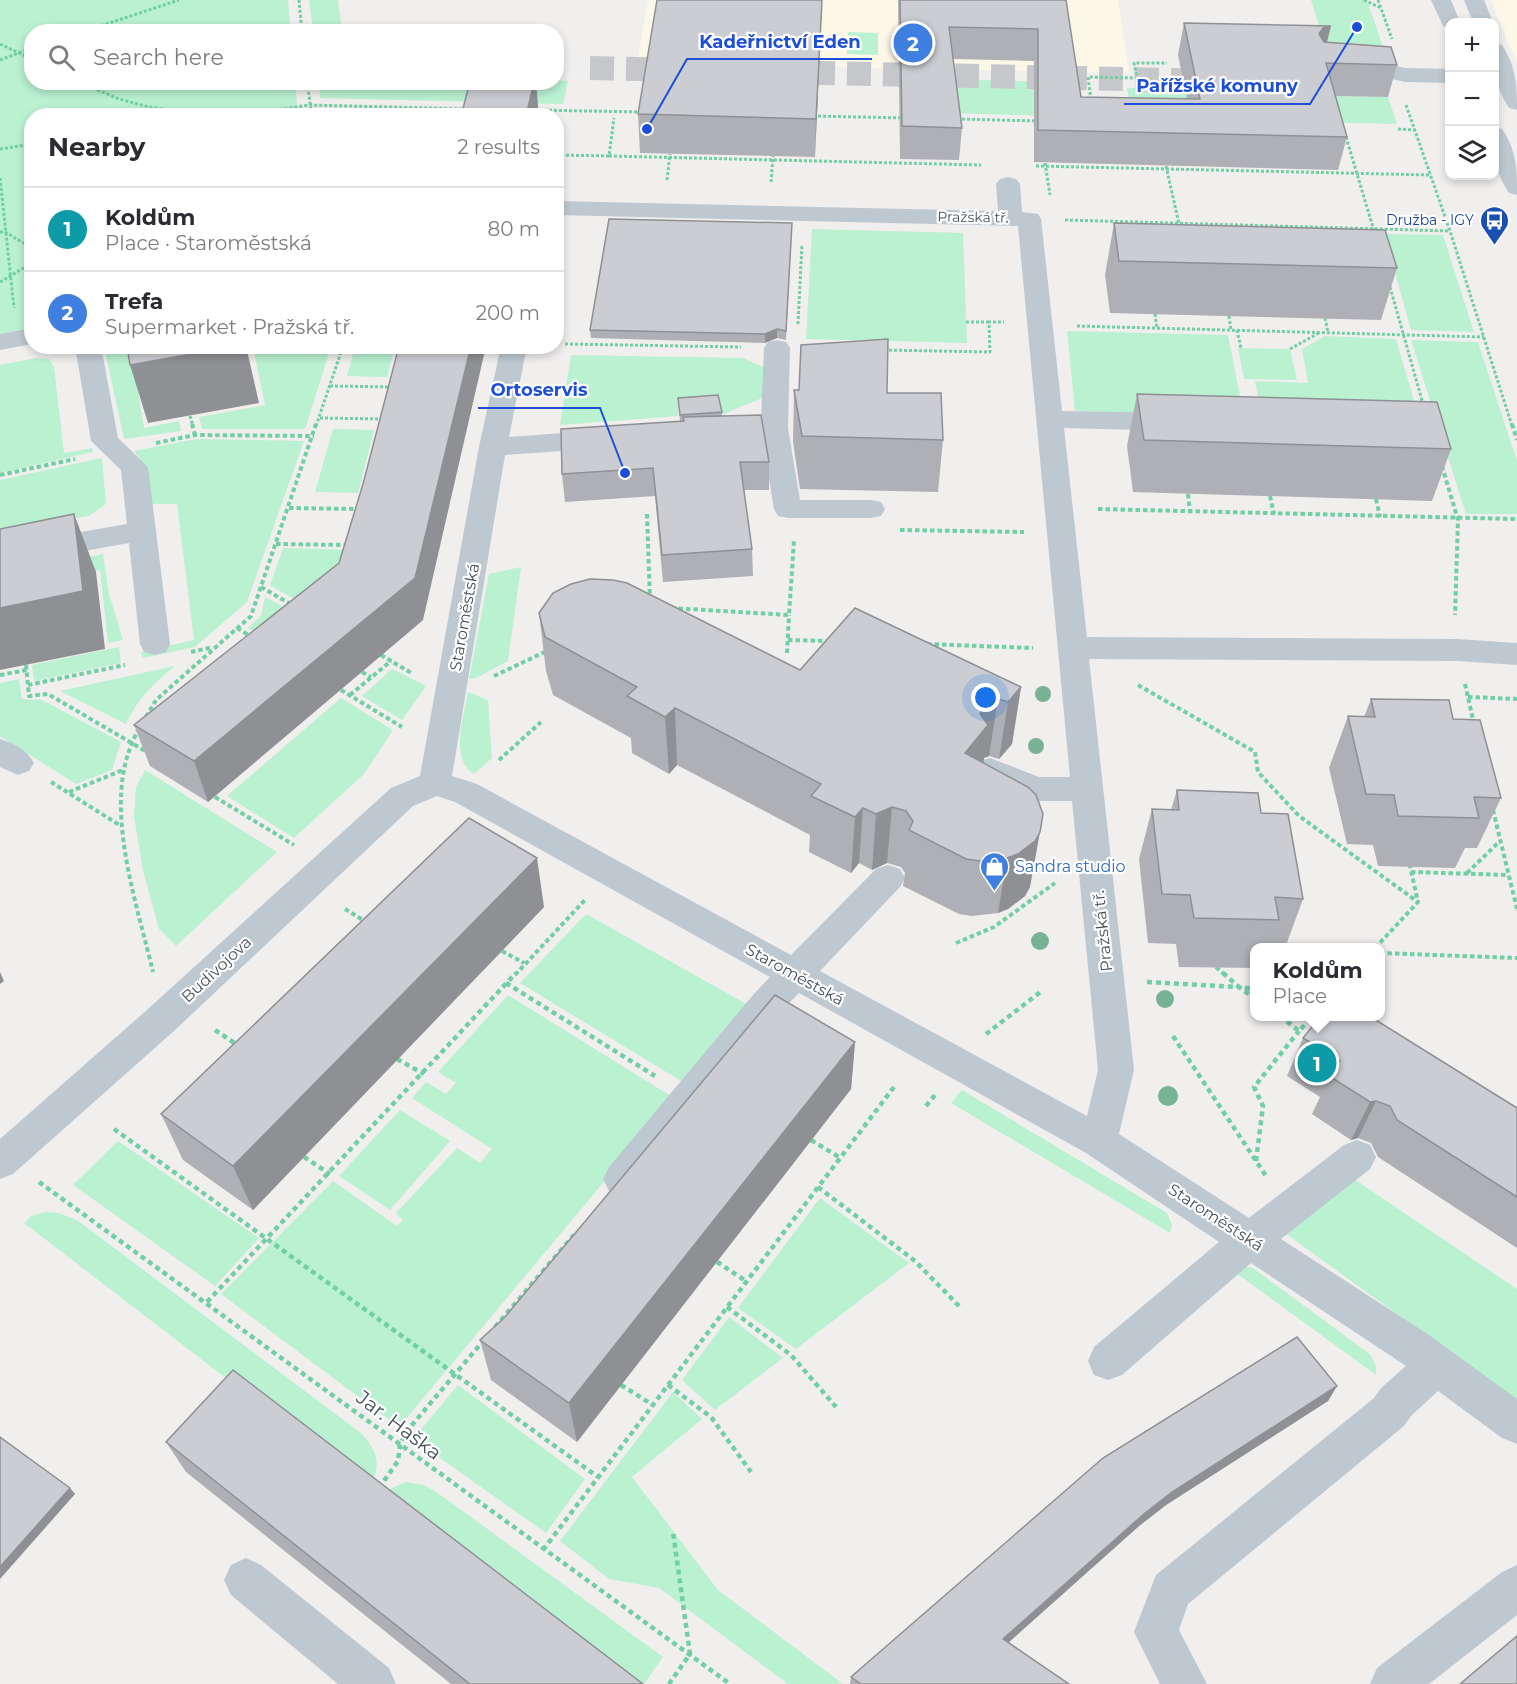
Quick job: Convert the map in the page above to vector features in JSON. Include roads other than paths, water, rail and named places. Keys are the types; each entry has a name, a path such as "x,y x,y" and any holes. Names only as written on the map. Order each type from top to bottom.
{"street":[{"path":"1441,0 1448,18"},
{"path":"1474,0 1481,18"},
{"path":"1500,61 1517,103"},
{"path":"1334,68 1445,74"},
{"path":"1499,146 1517,188"},
{"path":"1008,184 1020,218"},
{"name":"Pražská tř.","path":"564,208 1020,218 1040,325 1116,1070 1099,1142"},
{"path":"0,342 24,338"},
{"path":"777,348 774,428 788,509 871,509"},
{"path":"89,354 105,441 134,467 155,644"},
{"name":"Staroměstská","path":"512,354 493,447 435,783 466,793 1099,1142 1437,1365 1517,1424"},
{"path":"1050,419 1203,422"},
{"path":"694,433 774,428"},
{"path":"493,447 625,438"},
{"path":"0,556 142,531"},
{"path":"1073,643 1457,650 1517,654"},
{"path":"990,770 1037,789 1088,789"},
{"name":"Budivojova","path":"2,1157 161,1020 402,797 435,783"},
{"path":"602,1203 794,973 888,878"},
{"path":"1108,1361 1250,1240 1357,1157"},
{"path":"1184,1684 1156,1632 1171,1590 1389,1412 1396,1402 1437,1365"},
{"path":"246,1580 373,1684"},
{"path":"1393,1684 1517,1587"}],"tunnel":[{"path":"590,68 690,70"},
{"path":"775,72 1227,81"}],"place":[{"name":"Pařížské komuny","path":"1357,27"},
{"name":"Trefa","path":"913,43"},
{"name":"Kadeřnictví Eden","path":"647,129"},
{"name":"Družba - IGY","path":"1495,246"},
{"name":"Ortoservis","path":"625,473"},
{"name":"Sandra studio","path":"994,892"},
{"name":"Koldům","path":"1317,1063"}]}
